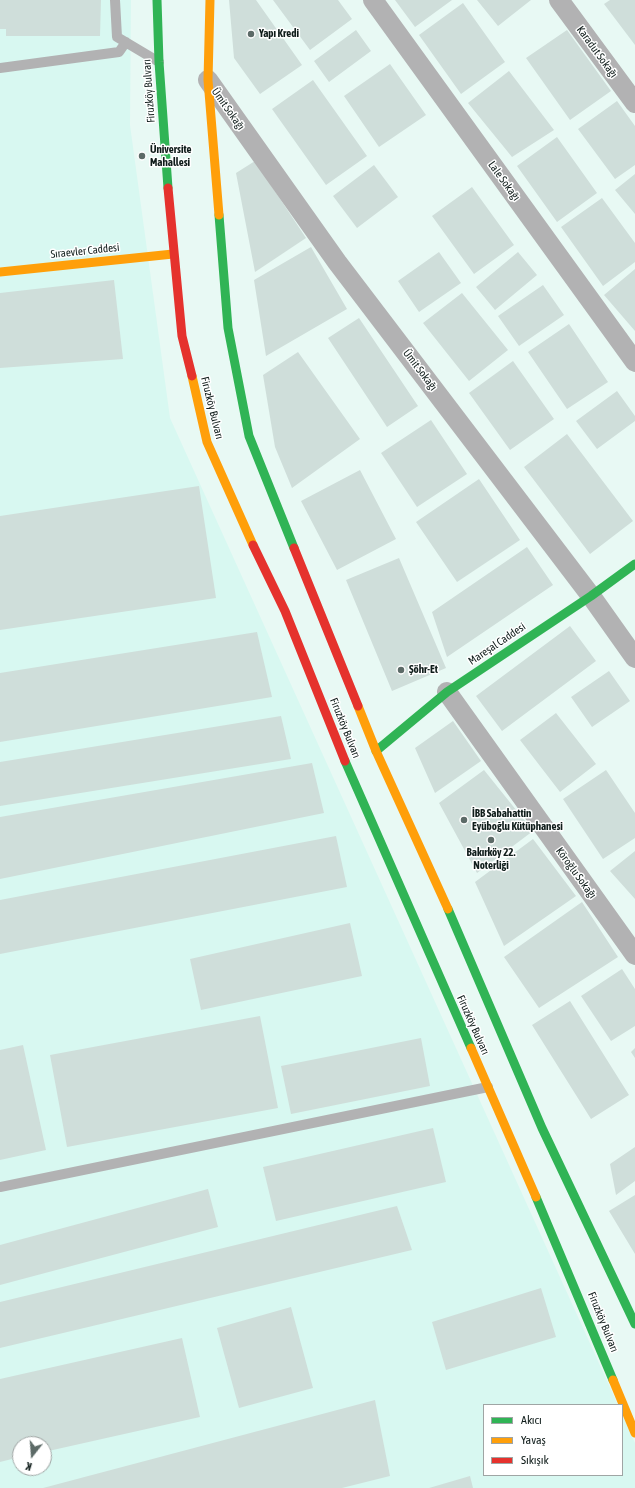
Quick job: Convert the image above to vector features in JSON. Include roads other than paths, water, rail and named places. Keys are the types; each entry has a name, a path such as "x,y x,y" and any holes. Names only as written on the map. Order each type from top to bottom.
{"main road":[{"name":"Firuzköy Bulvarı","path":"157,0 159,62 173,254 182,336 207,442 265,573 285,611 366,809 562,1255 635,1432"},
{"name":"Firuzköy Bulvarı","path":"210,0 208,80 228,328 249,436 376,751 422,849 542,1128 635,1324"},
{"name":"Sıraevler Caddesi","path":"0,272 173,254"},
{"name":"Mareşal Caddesi","path":"370,761 376,751 447,692 591,596 635,564"},
{"path":"362,779 360,786 366,809"}],"street":[{"name":"Lale Sokağı","path":"373,0 635,362"},
{"name":"Karadut Sokağı","path":"559,0 635,103"},
{"name":"Ümit Sokağı","path":"208,80 337,262 591,596 635,658"},
{"name":"Köroğlu Sokağı","path":"447,692 635,955"}],"lane":[{"path":"115,0 117,37 159,62"},
{"path":"0,68 119,52 126,42"},
{"path":"0,1187 488,1087"}],"place":[{"name":"Yapı Kredi","path":"251,34"},
{"name":"Üniversite Mahallesi","path":"142,156"},
{"name":"Şöhr-Et","path":"401,670"},
{"name":"İBB Sabahattin Eyüboğlu Kütüphanesi","path":"464,820"},
{"name":"Bakırköy 22. Noterliği","path":"491,840"}]}
